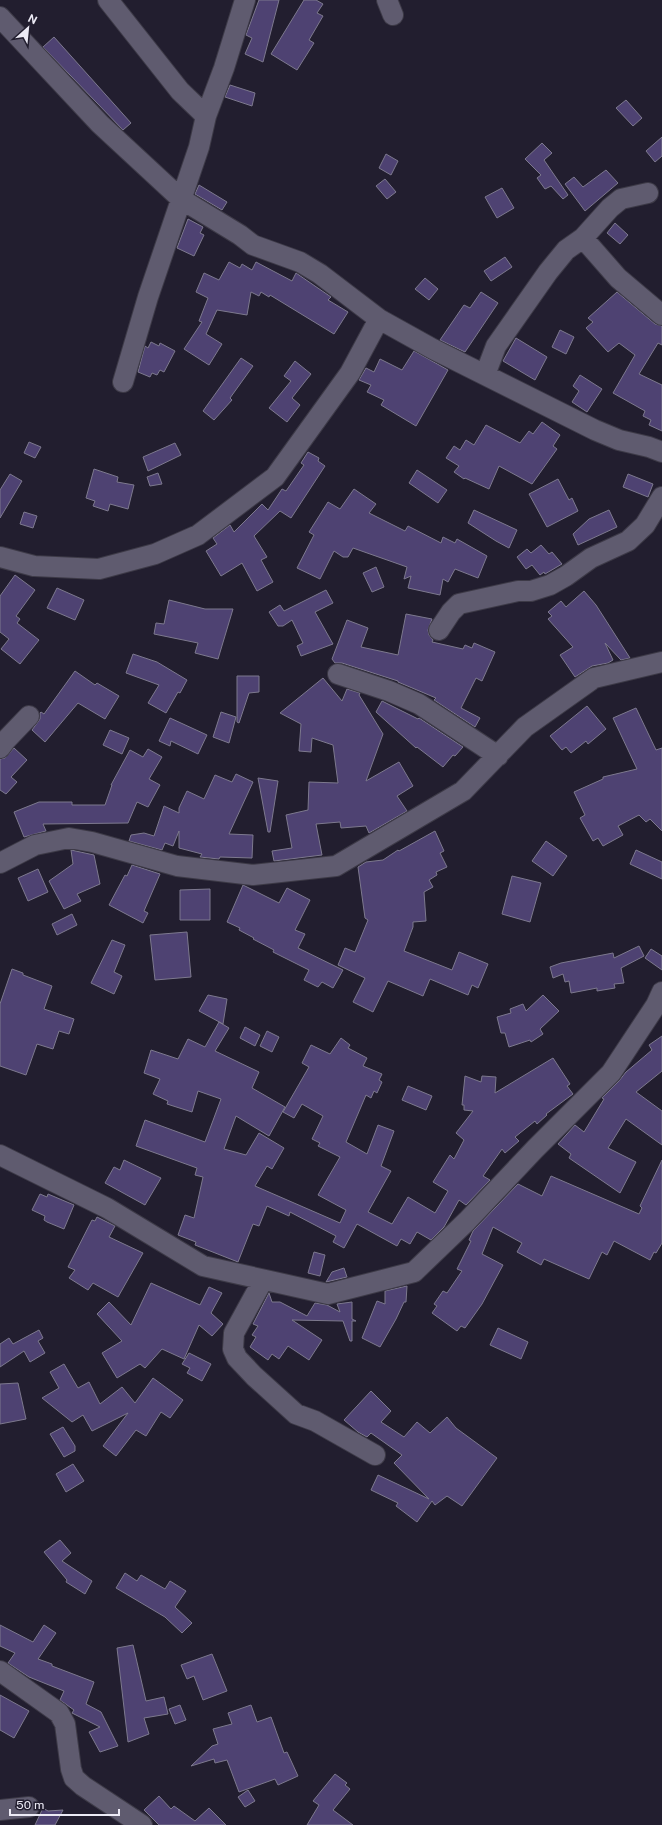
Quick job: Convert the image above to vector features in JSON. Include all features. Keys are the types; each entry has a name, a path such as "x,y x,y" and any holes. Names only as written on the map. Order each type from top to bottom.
{"street":[{"path":"108,0 180,91 206,116"},
{"path":"123,382 148,297 199,147 206,116 224,68 245,0"},
{"path":"0,17 100,124 181,199 240,235 253,245 300,262 320,274 379,319 485,375 594,430 619,440 649,447 662,452"},
{"path":"485,375 496,346 539,284 566,250 583,238 610,208 621,199 648,194"},
{"path":"583,238 618,278 662,315"},
{"path":"0,557 34,566 99,569 155,554 198,535 275,477 350,373 379,319"},
{"path":"439,630 451,612 460,604 550,585 566,576 591,558 628,541 645,525 662,497"},
{"path":"0,863 35,845 68,838 92,842 178,866 253,875 336,866 463,791 525,727 594,678 662,662"},
{"path":"338,674 389,691 419,704 498,756"},
{"path":"0,748 29,716"},
{"path":"0,1155 108,1208 203,1266 328,1294 414,1272 467,1221 535,1149 611,1073 656,1005 662,992"},
{"path":"263,1280 234,1333 233,1349 237,1358 254,1376 296,1414 315,1421 375,1455"},
{"path":"0,1671 59,1713 65,1724 71,1769 74,1778 83,1786 142,1825"},
{"path":"0,1810 29,1807"}],"building":[{"path":"259,0 279,0 263,62 245,54 252,38 246,35"},
{"path":"304,0 316,0 323,4 317,13 323,16 309,40 314,43 297,70 271,54"},
{"path":"54,37 131,123 123,130 43,47"},
{"path":"230,85 255,93 252,106 225,97"},
{"path":"626,100 642,118 633,126 616,108"},
{"path":"662,137 662,156 655,162 646,151"},
{"path":"542,143 552,153 544,160 568,195 563,199 551,186 545,189 537,178 541,175 525,159"},
{"path":"386,154 398,161 391,175 379,168"},
{"path":"606,170 618,183 585,211 565,184 574,177 583,187"},
{"path":"385,179 396,192 387,199 376,186"},
{"path":"199,185 227,202 222,210 195,194"},
{"path":"502,188 514,208 497,218 485,197"},
{"path":"188,219 203,227 200,233 204,235 194,256 177,248"},
{"path":"615,223 628,235 620,244 607,233"},
{"path":"505,257 512,267 491,281 484,271"},
{"path":"229,262 240,268 242,264 252,270 256,262 292,281 296,273 331,297 328,300 348,312 334,334 270,295 269,297 261,292 259,296 251,292 247,315 217,310 206,334 222,344 209,365 184,349 202,322 199,321 208,298 196,292 204,273 219,280"},
{"path":"425,278 438,289 429,300 415,289"},
{"path":"481,292 498,303 465,352 440,340 464,305 470,308"},
{"path":"617,292 655,324 662,326 662,345 658,343 639,374 662,385 662,431 649,425 651,420 643,416 645,411 613,393 635,355 619,343 608,352 586,328 593,322 588,318"},
{"path":"560,330 574,337 566,354 552,347"},
{"path":"516,338 547,357 535,380 503,361"},
{"path":"151,342 159,346 160,343 175,351 164,372 160,370 157,375 152,373 150,377 138,372 145,346 148,348"},
{"path":"414,351 448,370 416,426 381,405 384,400 367,392 371,385 359,380 366,368 374,372 380,359 402,370"},
{"path":"241,358 253,366 230,398 232,400 214,420 203,411"},
{"path":"295,361 311,374 292,398 300,405 287,422 269,408 291,381 284,376"},
{"path":"580,375 602,389 587,412 572,402 579,391 573,386"},
{"path":"542,422 560,435 553,446 557,449 532,484 499,466 489,489 465,478 464,479 454,472 459,466 446,458 454,446 460,450 466,440 474,445 486,425 520,443 529,431 533,434"},
{"path":"29,442 41,447 35,458 24,453"},
{"path":"175,443 181,455 148,471 143,457"},
{"path":"308,452 319,458 318,461 325,466 291,518 280,511 254,536 267,557 261,560 273,582 257,591 242,563 221,576 206,551 217,544 213,538 230,525 234,532 262,504 268,510 282,489 286,491 304,465 301,463"},
{"path":"94,469 118,477 117,482 134,485 128,509 110,504 108,511 93,506 95,501 86,498"},
{"path":"417,470 447,490 438,503 409,483"},
{"path":"158,473 162,484 150,486 147,477"},
{"path":"10,474 22,481 0,518 0,490"},
{"path":"628,474 653,484 648,497 623,487"},
{"path":"558,479 569,500 572,498 578,511 547,527 529,494"},
{"path":"354,489 376,504 369,513 405,531 408,526 441,543 443,537 455,543 457,539 487,556 478,578 455,569 448,582 443,579 440,595 408,588 411,576 404,579 407,567 353,548 348,557 343,557 334,551 320,579 297,568 314,535 309,532 328,502 340,509"},
{"path":"474,510 517,530 509,548 468,523"},
{"path":"609,510 617,527 578,545 573,534 589,519"},
{"path":"24,512 37,516 33,528 20,524"},
{"path":"541,545 549,554 552,552 562,564 545,574 544,572 540,575 532,565 526,569 517,557 527,549 531,553"},
{"path":"376,567 384,587 372,592 363,573"},
{"path":"15,575 35,590 16,616 20,619 17,623 39,640 20,664 1,649 9,639 0,632 0,596"},
{"path":"57,588 84,600 75,620 47,608"},
{"path":"326,590 333,603 315,612 333,644 301,656 297,646 303,643 292,620 283,626 278,626 269,612 280,605 284,611"},
{"path":"584,591 596,605 630,658 621,660 605,643 613,660 608,663 592,666 575,677 560,655 573,647 548,619 552,616 548,612 561,601 566,607"},
{"path":"169,600 205,609 233,609 218,659 195,653 198,643 154,634 156,623 164,624"},
{"path":"406,614 432,619 428,630 429,635 433,640 432,642 463,649 465,645 472,648 474,643 495,652 482,681 476,678 461,708 480,718 475,727 434,700 436,698 398,681 342,663 335,663 332,659 347,620 368,628 361,647 398,655"},
{"path":"133,654 157,662 187,680 166,713 148,703 159,685 126,673"},
{"path":"75,671 95,685 97,683 119,696 105,719 78,703 45,742 32,730 40,719 40,713 41,712 44,714"},
{"path":"237,676 259,676 259,692 249,693 239,723 237,722"},
{"path":"323,678 342,701 347,689 360,693 359,695 383,734 366,781 399,762 413,786 397,796 407,811 369,833 366,826 341,828 340,822 316,824 322,855 274,861 272,851 292,848 286,815 308,810 309,782 338,783 333,745 312,738 311,752 299,751 301,724 280,713"},
{"path":"382,701 418,719 419,718 463,747 455,756 453,755 443,767 417,747 416,748 376,712"},
{"path":"587,706 606,729 588,744 586,741 571,753 566,747 562,750 550,736"},
{"path":"636,708 656,750 662,748 662,831 650,819 646,822 639,815 618,826 623,835 603,846 598,838 593,841 580,818 585,815 574,792 603,779 603,777 637,769 613,718"},
{"path":"221,712 236,717 229,743 213,737"},
{"path":"170,718 207,735 198,754 171,741 170,746 159,741"},
{"path":"110,730 129,738 122,754 103,745"},
{"path":"14,748 27,760 11,777 17,782 6,794 0,790 0,759 5,758"},
{"path":"148,749 162,757 149,779 160,785 148,807 137,802 128,823 43,824 46,831 24,837 14,812 39,802 72,802 72,805 105,805 111,785 130,750 143,757"},
{"path":"236,774 253,782 229,834 253,835 252,858 220,857 219,859 200,857 202,854 179,848 179,831 173,846 165,843 162,850 129,841 131,835 144,833 154,836 164,806 179,813 179,808 187,791 204,799 215,775 232,782"},
{"path":"258,778 278,781 270,832 268,832"},
{"path":"435,831 444,851 440,853 447,867 436,872 437,875 429,880 433,887 424,892 426,921 413,922 413,927 404,951 452,970 459,952 488,964 478,988 472,985 468,995 430,979 423,996 388,981 373,1012 353,1002 365,978 338,965 345,948 355,952 368,920 365,918 358,867 366,862 383,860 398,850 399,851"},
{"path":"546,841 567,856 553,876 532,861"},
{"path":"71,850 94,855 100,884 77,894 81,901 64,909 49,881 73,864"},
{"path":"636,850 662,862 662,879 630,864"},
{"path":"132,865 160,874 144,911 148,913 143,923 109,905"},
{"path":"38,869 48,892 28,901 18,878"},
{"path":"512,876 541,883 530,922 502,914"},
{"path":"243,885 279,903 287,888 310,900 295,930 305,934 298,948 343,970 333,988 322,982 318,987 304,980 309,970 273,952 274,950 239,930 240,928 227,922"},
{"path":"210,889 210,920 180,920 180,890"},
{"path":"72,914 77,925 57,935 52,924"},
{"path":"187,932 191,977 155,980 150,935"},
{"path":"112,940 125,945 114,972 122,976 114,994 91,983"},
{"path":"639,946 644,956 621,968 624,983 614,984 615,988 597,991 597,988 571,993 569,981 565,982 563,974 553,978 550,967 561,963 613,953 614,958"},
{"path":"651,949 662,956 662,970 645,958"},
{"path":"12,969 23,973 23,975 52,986 44,1009 74,1019 69,1034 59,1031 53,1049 37,1044 26,1075 0,1066 0,1004"},
{"path":"208,995 227,999 223,1024 199,1011"},
{"path":"543,995 559,1011 540,1029 543,1034 531,1042 530,1040 509,1047 505,1033 501,1033 497,1017 511,1013 510,1009 523,1004 526,1011"},
{"path":"219,1022 229,1028 215,1051 259,1072 252,1088 285,1107 269,1136 236,1116 224,1149 246,1155 259,1133 284,1148 272,1169 267,1166 255,1186 340,1223 346,1210 318,1195 340,1157 318,1146 320,1143 312,1139 323,1116 302,1104 294,1118 283,1112 309,1067 302,1063 311,1045 330,1054 341,1038 350,1045 348,1048 367,1058 363,1066 382,1074 379,1080 382,1082 377,1093 374,1091 371,1098 366,1095 346,1142 367,1154 378,1125 394,1131 381,1166 391,1171 368,1212 392,1224 408,1197 435,1213 448,1191 433,1182 450,1155 454,1159 464,1140 456,1133 473,1111 464,1110 464,1105 462,1105 465,1076 481,1082 482,1076 496,1077 495,1093 553,1058 570,1084 567,1086 573,1094 546,1114 547,1115 537,1124 535,1121 515,1137 519,1141 505,1153 502,1149 483,1176 490,1180 466,1205 459,1200 444,1227 431,1240 417,1232 410,1244 401,1239 397,1246 357,1224 344,1248 333,1242 336,1236 290,1212 289,1216 267,1206 259,1226 253,1224 238,1262 195,1245 196,1242 178,1235 185,1215 194,1218 203,1177 195,1175 197,1168 136,1146 145,1120 205,1142 221,1099 198,1091 192,1112 167,1104 168,1101 153,1094 160,1079 144,1073 151,1050 178,1059 188,1039 205,1047"},
{"path":"245,1027 260,1035 255,1046 240,1038"},
{"path":"267,1031 279,1037 272,1052 260,1046"},
{"path":"662,1036 662,1071 636,1092 662,1111 662,1145 626,1119 608,1148 636,1162 620,1193 569,1158 571,1154 558,1144 575,1125 584,1132 604,1099 602,1098 626,1072 652,1050 649,1045"},
{"path":"408,1086 432,1096 426,1110 402,1100"},
{"path":"124,1160 161,1178 145,1205 105,1183 114,1167 120,1170"},
{"path":"662,1160 662,1243 656,1253 654,1252 650,1260 614,1241 607,1255 602,1252 589,1279 544,1259 541,1265 517,1252 522,1243 493,1227 482,1254 503,1265 482,1304 465,1328 461,1326 457,1331 432,1313 437,1306 434,1304 443,1291 447,1293 462,1271 457,1269 471,1241 469,1240 473,1231 518,1184 542,1196 551,1176 639,1214 642,1208 640,1206"},
{"path":"40,1194 47,1197 48,1194 74,1205 64,1229 47,1222 44,1220 45,1216 32,1210"},
{"path":"97,1217 115,1226 109,1237 143,1253 118,1297 93,1283 88,1290 69,1278 75,1270 68,1267 92,1220 95,1221"},
{"path":"314,1252 325,1255 320,1276 308,1273"},
{"path":"344,1268 347,1277 326,1282 332,1272"},
{"path":"151,1283 200,1305 209,1287 222,1293 211,1313 223,1324 212,1336 199,1325 184,1359 162,1349 145,1368 140,1364 117,1378 102,1353 122,1341 97,1314 109,1302 131,1325"},
{"path":"407,1286 406,1302 404,1302 380,1347 362,1338 377,1301 385,1304 385,1291"},
{"path":"269,1293 272,1302 280,1302 307,1316 315,1303 327,1305 340,1312 337,1304 352,1302 352,1319 356,1321 352,1321 352,1341 350,1341 343,1321 292,1320 322,1340 309,1360 288,1346 279,1359 272,1354 268,1360 250,1347 256,1337 252,1335 258,1326 253,1324"},
{"path":"498,1328 528,1342 521,1359 490,1345"},
{"path":"39,1330 43,1338 38,1341 45,1353 30,1362 24,1351 0,1367 0,1344 9,1338 13,1344"},
{"path":"189,1353 211,1364 202,1381 187,1373 190,1368 182,1364"},
{"path":"64,1364 78,1388 89,1382 100,1404 122,1387 135,1403 153,1378 183,1400 170,1418 161,1412 146,1436 136,1430 116,1456 103,1446 128,1413 92,1431 83,1415 72,1422 42,1398 59,1388 50,1372"},
{"path":"18,1383 26,1419 0,1424 0,1384"},
{"path":"371,1391 391,1411 381,1422 404,1437 417,1422 430,1433 447,1417 456,1428 497,1458 462,1506 447,1496 435,1505 432,1501 417,1522 396,1506 398,1503 371,1490 378,1475 429,1499 394,1463 402,1455 371,1433 367,1437 358,1432 344,1420"},
{"path":"63,1427 75,1446 75,1451 64,1457 50,1434"},
{"path":"73,1464 84,1481 66,1492 56,1474"},
{"path":"60,1540 71,1553 62,1561 92,1581 85,1594 66,1582 67,1580 44,1552"},
{"path":"125,1573 137,1581 141,1575 165,1589 170,1581 186,1591 175,1607 192,1623 182,1633 165,1617 116,1588"},
{"path":"0,1625 33,1642 44,1625 56,1633 38,1659 94,1682 86,1704 101,1712 118,1746 100,1752 89,1732 100,1727 72,1713 74,1710 60,1700 64,1691 29,1677 8,1663 15,1653 0,1646"},
{"path":"133,1645 146,1701 164,1697 168,1714 144,1718 149,1734 128,1742 117,1648"},
{"path":"212,1654 227,1691 203,1700 194,1676 187,1679 181,1665"},
{"path":"0,1695 29,1711 14,1738 0,1730"},
{"path":"180,1705 186,1720 175,1724 169,1709"},
{"path":"251,1705 257,1722 271,1717 284,1753 287,1752 298,1776 278,1785 275,1779 239,1792 227,1760 215,1763 214,1759 191,1766 212,1746 218,1744 213,1729 232,1724 228,1713"},
{"path":"335,1774 347,1783 345,1785 350,1789 333,1810 353,1825 307,1825 319,1805 313,1801"},
{"path":"248,1790 255,1801 245,1807 238,1797"},
{"path":"159,1796 171,1809 174,1806 195,1821 209,1808 226,1825 159,1825 144,1810"},
{"path":"43,1808 48,1811 63,1810 55,1825 35,1825"}]}
